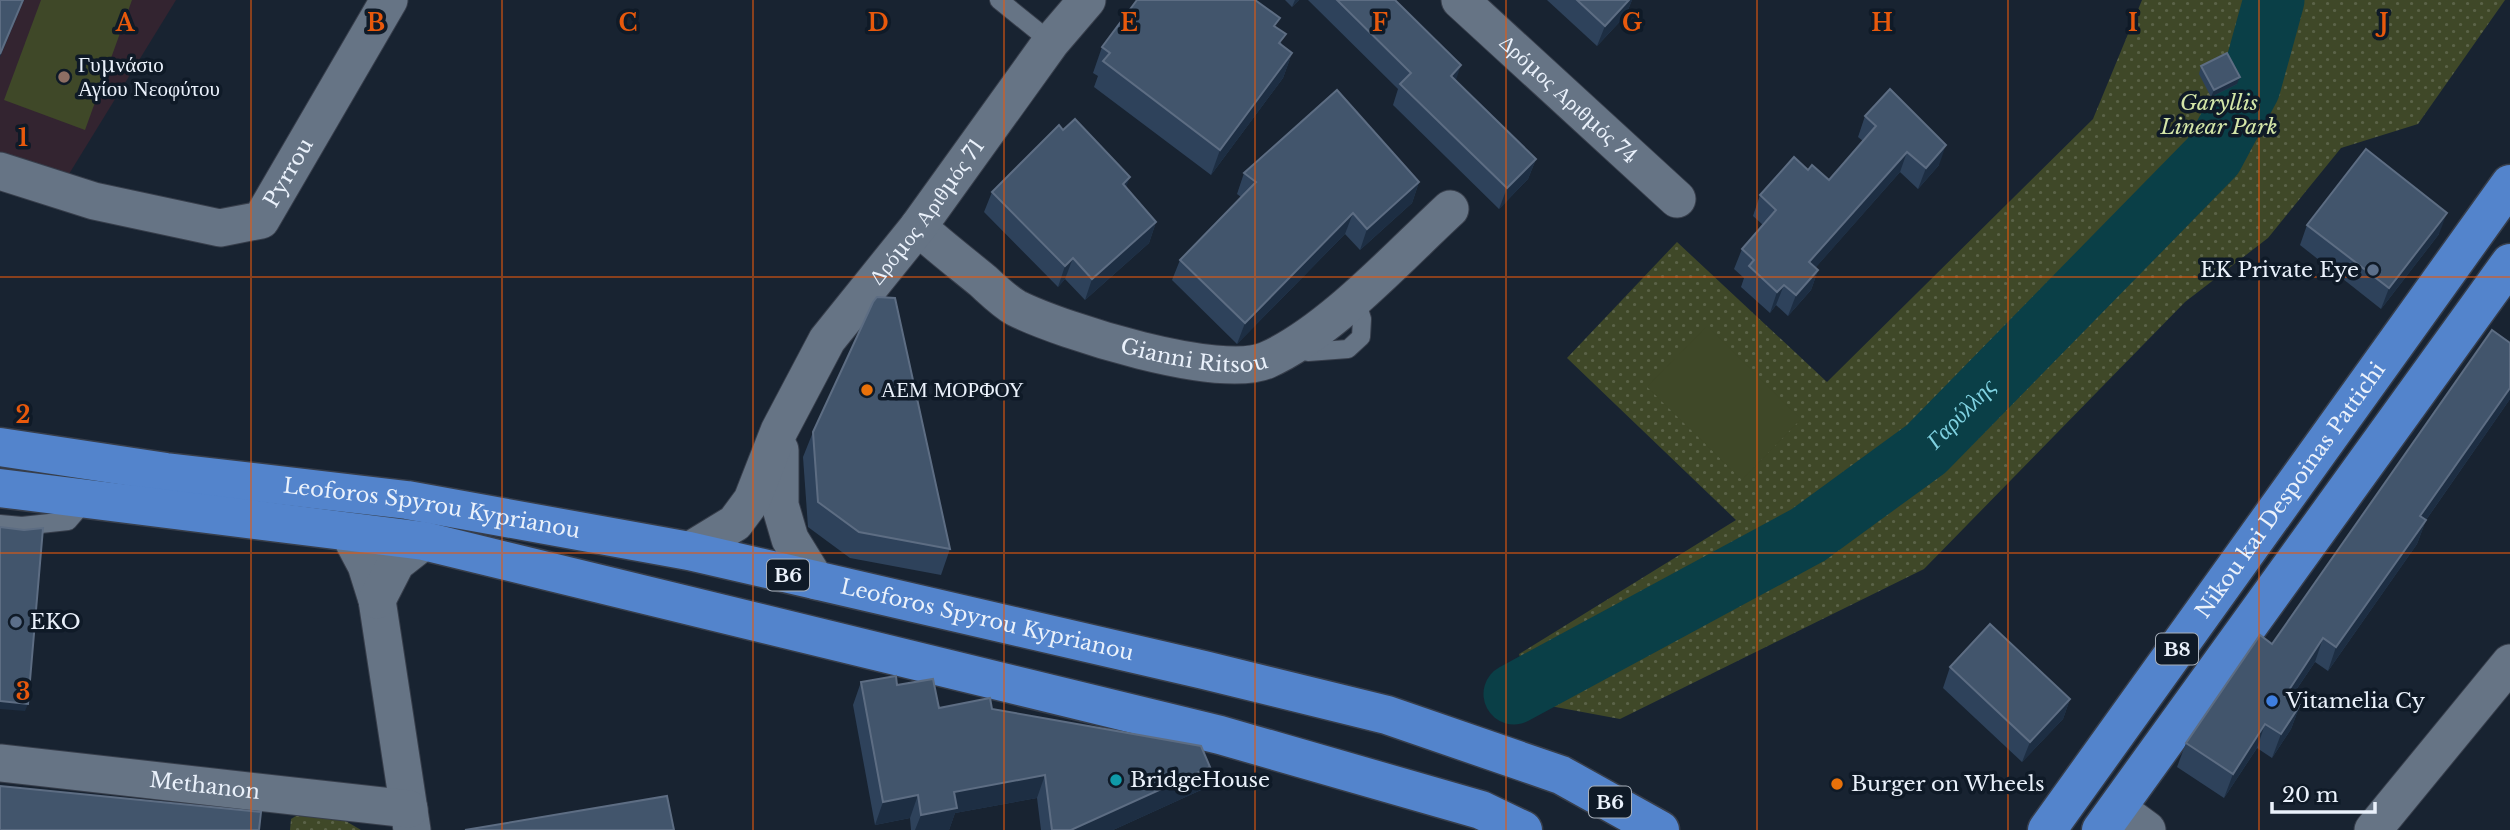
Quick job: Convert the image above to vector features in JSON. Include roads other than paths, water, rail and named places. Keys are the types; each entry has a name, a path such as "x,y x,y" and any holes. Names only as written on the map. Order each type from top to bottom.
{"main road":[{"name":"Nikou kai Despoinas Pattichi","path":"2047,830 2510,184"},
{"name":"Nikou kai Despoinas Pattichi","path":"2122,823 2510,263"},
{"name":"Leoforos Spyrou Kyprianou","path":"0,447 166,472 407,500 690,551 1387,715 1561,775 1660,830"},
{"name":"Leoforos Spyrou Kyprianou","path":"0,488 424,541 1220,735 1481,810 1523,830"}],"street":[{"name":"Pyrrou","path":"0,171 94,201 220,228 261,220 389,0"},
{"name":"Δρόμος Αριθμός 71","path":"690,551 735,523 751,500 779,431 827,340 918,227 1051,42 1087,0"},
{"name":"Δρόμος Αριθμός 74","path":"1460,0 1677,199"},
{"name":"Gianni Ritsou","path":"918,227 1014,307 1076,333 1157,354 1230,365 1264,362 1297,344 1355,297 1450,209"},
{"name":"Δρόμος Αριθμός 71","path":"779,431 780,505 790,539 816,581"},
{"path":"349,533 366,565 377,600 411,820"},
{"path":"377,600 396,564 424,541"},
{"path":"2373,830 2510,663"},
{"name":"Methanon","path":"0,763 411,820"}],"lane":[{"path":"999,0 1051,42"},
{"path":"0,524 22,527 68,521 87,499"}],"waterway":[{"name":"Γαρύλλης","path":"1514,694 1808,535 1926,449 2213,156 2250,87 2274,0"}],"place":[{"name":"Γυμνάσιο Αγίου Νεοφύτου","path":"64,77"},
{"name":"EK Private Eye","path":"2373,270"},
{"name":"ΑΕΜ ΜΟΡΦΟΥ","path":"867,390"},
{"name":"EKO","path":"16,622"},
{"name":"Vitamelia Cy","path":"2272,701"},
{"name":"BridgeHouse","path":"1116,780"},
{"name":"Burger on Wheels","path":"1837,784"}],"park label":[{"name":"Garyllis Linear Park","path":"2219,115"}]}
